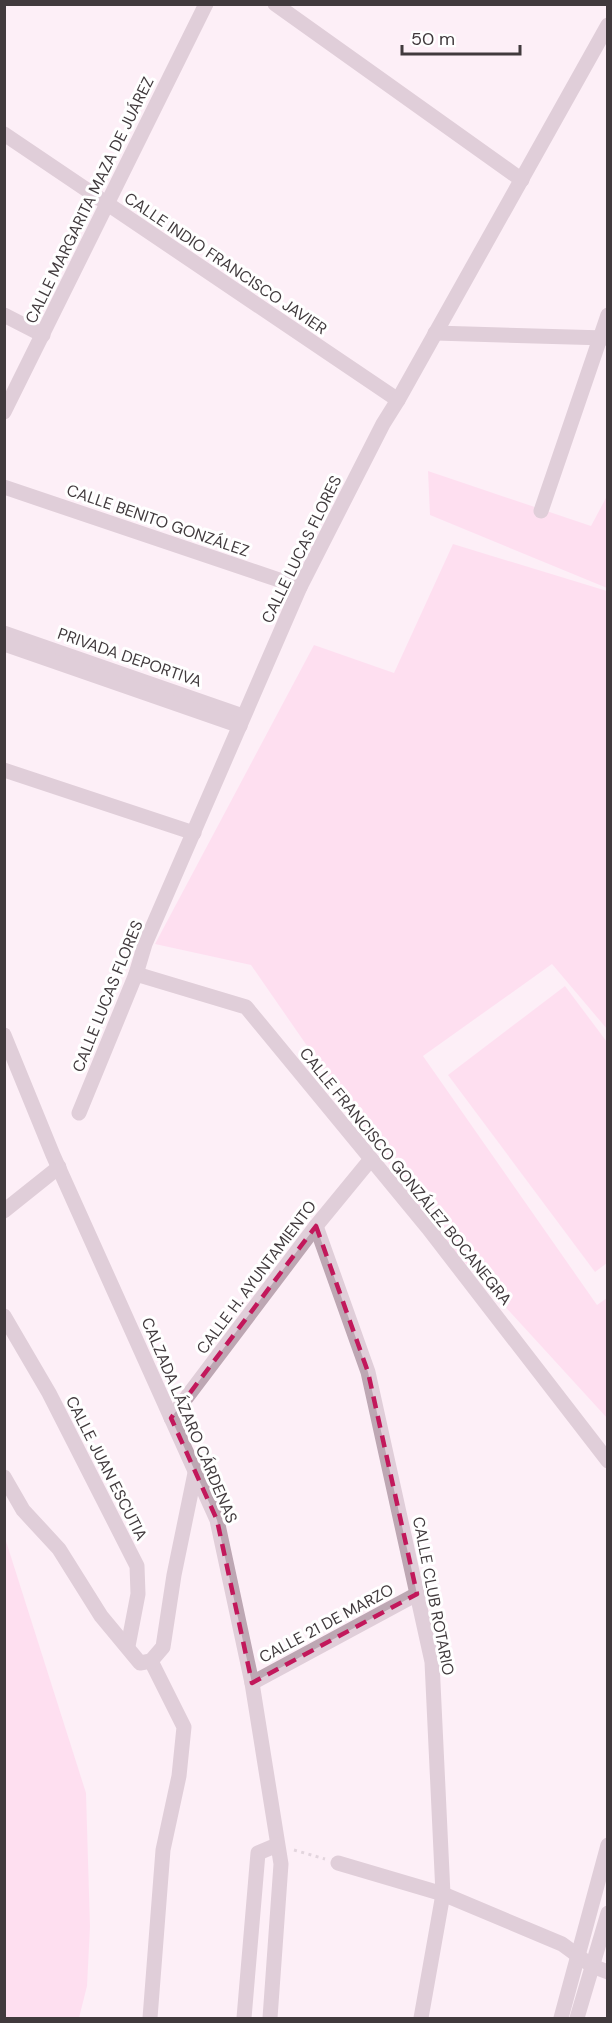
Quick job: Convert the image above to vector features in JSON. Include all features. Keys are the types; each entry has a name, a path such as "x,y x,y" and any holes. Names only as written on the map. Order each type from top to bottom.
{"street":[{"name":"CALLE MARGARITA MAZA DE JUÁREZ","path":"4,412 206,4"},
{"path":"275,4 522,180"},
{"name":"CALLE LUCAS FLORES","path":"79,1113 146,944 300,586 383,424 608,25"},
{"name":"CALLE INDIO FRANCISCO JAVIER","path":"4,134 398,400"},
{"path":"4,315 43,335"},
{"path":"541,512 603,338 608,315"},
{"path":"435,333 603,338"},
{"name":"CALLE BENITO GONZÁLEZ","path":"4,488 300,586"},
{"name":"PRIVADA DEPORTIVA","path":"4,633 242,721"},
{"name":"PRIVADA DEPORTIVA","path":"4,644 242,721"},
{"path":"4,770 194,833"},
{"name":"CALLE FRANCISCO GONZÁLEZ BOCANEGRA","path":"136,974 246,1006 428,1228 608,1461"},
{"name":"CALZADA LÁZARO CÁRDENAS","path":"4,1035 59,1167 217,1520 252,1683 281,1864 270,2019"},
{"name":"CALLE H. AYUNTAMIENTO","path":"171,1418 316,1226 371,1159"},
{"path":"4,1211 59,1167"},
{"name":"CALLE CLUB ROTARIO","path":"316,1226 368,1371 432,1662 443,1893 421,2019"},
{"name":"CALLE JUAN ESCUTIA","path":"4,1316 49,1393 137,1566 138,1594 128,1646"},
{"path":"4,1477 23,1510 59,1549 101,1616 140,1663 151,1661 163,1647 174,1575 195,1473"},
{"name":"CALLE 21 DE MARZO","path":"252,1683 417,1594"},
{"path":"150,2019 163,1850 179,1776 184,1727 151,1661"},
{"path":"244,2019 258,1852 277,1845"},
{"path":"561,2019 608,1845"},
{"path":"338,1863 443,1893 580,1950 603,1946"},
{"path":"577,2019 592,1966 603,1946 608,1913"},
{"path":"580,1950 592,1966 608,1972"}],"path":[{"path":"277,1845 338,1863"}],"highlighted area":[{"path":"316,1226 368,1372 417,1594 252,1683 217,1520 171,1418"}],"shaded area":[{"path":"428,471 591,526 607,496 607,588 430,515"},
{"path":"453,544 607,591 607,1029 552,964 423,1056 597,1305 607,1298 607,1418 434,1229 251,965 155,944 314,645 394,673"},
{"path":"565,986 607,1042 607,1263 595,1272 448,1075"},
{"path":"5,1538 86,1793 90,1927 87,1986 79,2018 5,2018"}]}
